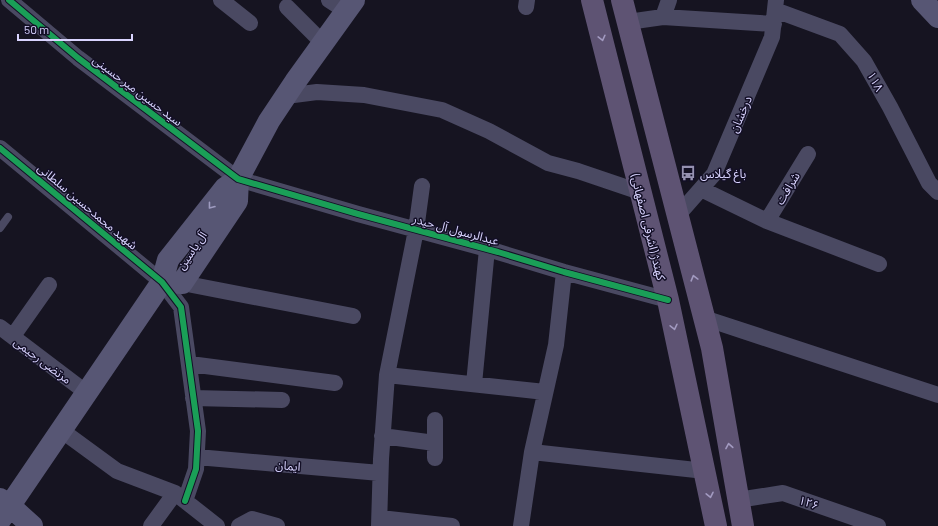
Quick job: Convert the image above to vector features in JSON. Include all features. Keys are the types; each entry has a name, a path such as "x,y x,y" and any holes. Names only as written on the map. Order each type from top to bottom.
{"main road":[{"name":"کهندژ (اشرفی اصفهانی)","path":"592,0 668,300 716,526"},
{"path":"613,0 646,122 664,162"},
{"path":"622,0 712,348 743,526"}],"street":[{"name":"سید حسین میر حسینی","path":"8,0 78,58 238,179"},
{"path":"221,0 250,23"},
{"path":"663,17 669,0"},
{"path":"922,0 938,17"},
{"name":"آل یاسین","path":"3,508 87,393 172,283 168,260 225,188 238,179 269,121 323,43 343,4"},
{"path":"286,7 323,43"},
{"name":"۱۱۸","path":"628,22 663,17 775,11 840,34 864,61 890,107 929,183 938,192"},
{"name":"درخشان","path":"678,215 714,174 772,37 775,11"},
{"path":"286,96 317,92 364,95 442,110 490,131 548,163 578,171 640,192"},
{"name":"شهید محمدحسین سلطانی","path":"0,148 172,283 181,306 190,364 198,431 196,469 180,497 151,526"},
{"name":"شرافت","path":"767,221 808,154"},
{"name":"عبدالرسول آل حیدر","path":"238,179 564,272 668,300"},
{"path":"422,186 416,230 387,375 382,436 379,522 452,526"},
{"path":"701,189 767,221 879,264"},
{"path":"474,384 487,249"},
{"path":"521,526 532,452 556,345 564,272"},
{"path":"172,283 353,316"},
{"path":"6,332 49,285"},
{"path":"704,318 938,395"},
{"name":"مرتضی رحیمی","path":"6,332 87,393"},
{"path":"190,364 335,383"},
{"path":"387,375 545,392"},
{"path":"193,398 282,400"},
{"path":"382,436 435,451 435,420"},
{"path":"61,430 117,471 180,497 218,526"},
{"path":"532,452 705,472"},
{"name":"ایمان","path":"197,457 380,473"},
{"name":"۱۲۶","path":"738,500 783,493 878,526"},
{"path":"3,508 32,526"},
{"path":"239,526 252,519 278,526"}],"lane":[{"path":"0,228 8,217"}],"cycle path":[{"path":"9,0 78,58 238,179 564,272 668,300"},
{"path":"0,148 162,282 181,307 198,431 196,469 185,501"}],"place":[{"name":"باغ گیلاس","path":"688,173"}]}
